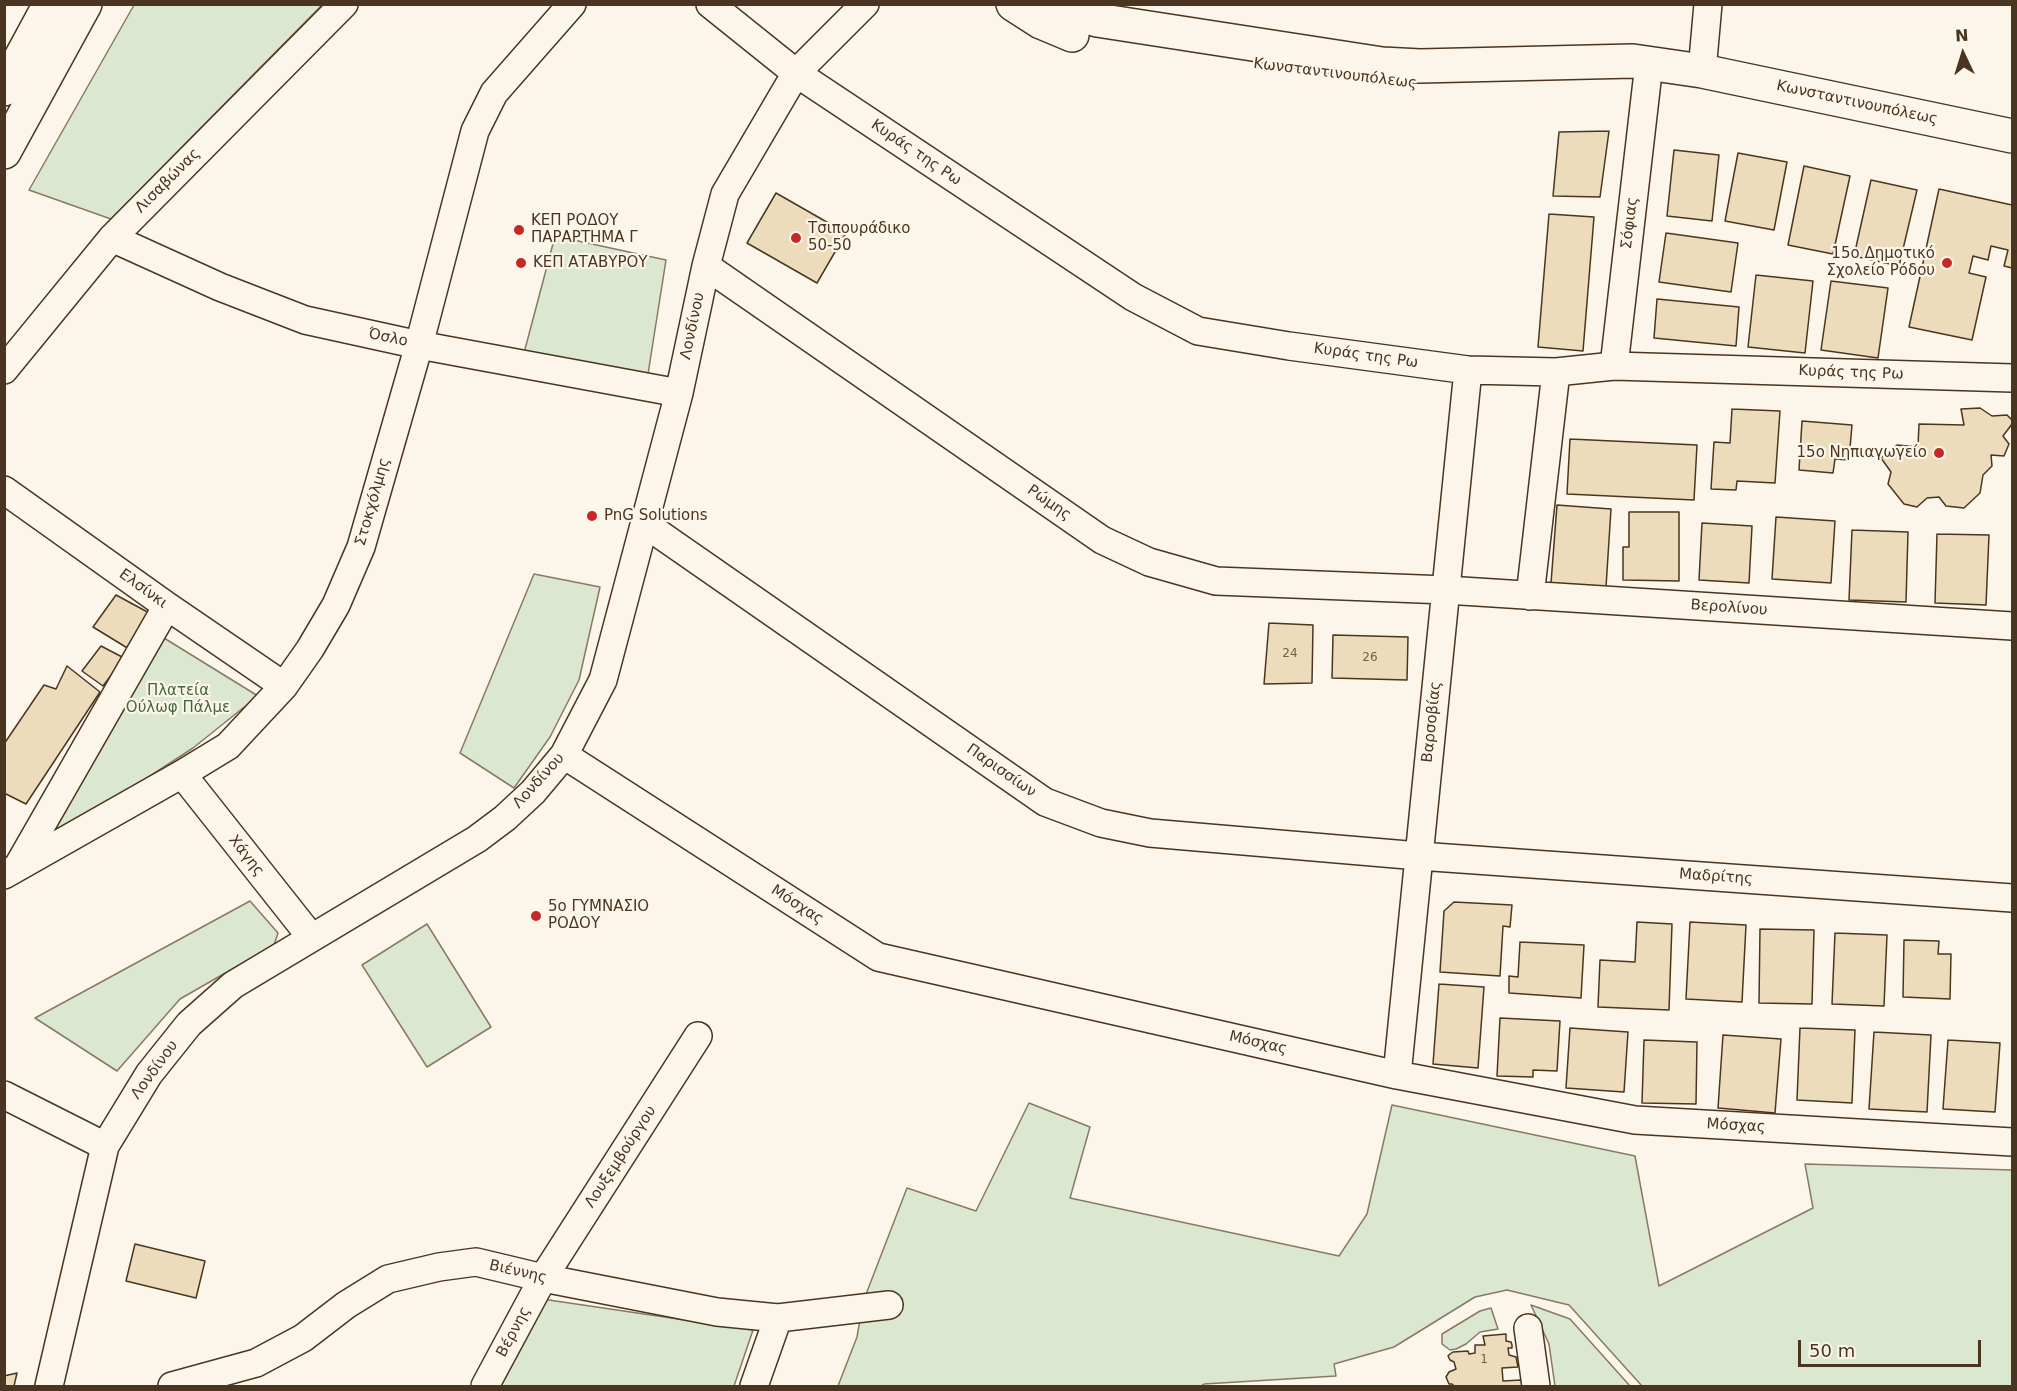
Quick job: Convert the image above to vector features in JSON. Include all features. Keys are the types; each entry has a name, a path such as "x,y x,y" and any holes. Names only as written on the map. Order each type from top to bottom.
{"main road":[{"path":"4,88 50,4"},
{"path":"4,152 85,4"},
{"name":"Κωνσταντινουπόλεως","path":"1012,4 1041,22 1079,38 1349,79 1440,85 1647,81 1702,71"},
{"name":"Κωνσταντινουπόλεως","path":"1051,4 1062,10 1097,20 1382,64 1420,66 1633,61 1702,71 2013,136"}],"street":[{"name":"Λισαβώνας","path":"4,370 112,238 344,4"},
{"name":"Στοκχόλμης","path":"11,870 228,746 284,686 310,649 336,606 361,547 419,345 475,131 494,93 572,4"},
{"name":"Κυράς της Ρω","path":"710,4 796,73 1132,297 1198,331 1289,346 1468,370 1556,372 1614,366 2013,378"},
{"name":"Λονδίνου","path":"49,1386 105,1146 149,1074 189,1024 233,985 477,839 505,818 533,792 564,755 603,680 679,393 706,266 725,194 796,73 865,4"},
{"path":"1702,71 1708,4"},
{"name":"Σόφιας","path":"1614,366 1647,81"},
{"name":"Όσλο","path":"112,238 220,287 305,320 419,345 679,393"},
{"name":"Ρώμης","path":"706,266 1102,540 1149,562 1216,581 1446,590"},
{"name":"Βαρσοβίας","path":"1397,1075 1468,370"},
{"path":"1530,596 1556,372"},
{"name":"Ελσίνκι","path":"4,490 166,606 284,686"},
{"name":"Παρισσίων","path":"645,524 1045,802 1101,823 1149,833 1419,856"},
{"name":"Βερολίνου","path":"1446,590 2013,626"},
{"path":"11,870 166,606"},
{"name":"Μόσχας","path":"564,755 878,957 1397,1075 1635,1120 2013,1142"},
{"name":"Χάγης","path":"182,774 311,938"},
{"name":"Μαδρίτης","path":"1419,856 2013,898"},
{"name":"Λουξεμβούργου","path":"543,1278 698,1036"},
{"path":"4,1095 105,1146"},
{"name":"Βιέννης","path":"172,1386 256,1363 303,1338 346,1305 388,1280 439,1266 476,1262 543,1278 717,1312 778,1318 889,1305"},
{"name":"Βέρνης","path":"485,1386 543,1278"},
{"path":"754,1386 778,1318"},
{"path":"1528,1329 1536,1386"}],"green space":[{"path":"134,5 322,5 111,219 29,190"},
{"path":"555,236 666,260 648,374 524,353"},
{"path":"534,574 600,587 579,680 550,737 514,788 460,753"},
{"name":"Πλατεία Ούλωφ Πάλμε","path":"164,638 258,696 193,748 55,838 42,827"},
{"path":"250,901 278,933 274,945 180,999 117,1071 35,1018"},
{"path":"427,924 491,1027 427,1067 362,965"},
{"path":"1029,1103 1090,1127 1070,1198 1339,1256 1367,1214 1392,1105 1635,1156 1659,1286 1813,1208 1805,1164 2012,1170 2012,1386 1642,1386 1569,1305 1507,1290 1475,1297 1394,1347 1334,1364 1336,1376 1201,1386 838,1386 857,1337 863,1302 907,1188 976,1211"},
{"path":"542,1299 753,1330 734,1386 496,1386"},
{"path":"1531,1305 1570,1319 1630,1386 1555,1386 1549,1344"},
{"path":"1491,1308 1498,1329 1480,1332 1456,1349 1450,1350 1442,1344 1442,1334 1480,1311"}],"building":[{"path":"1609,131 1600,197 1553,196 1559,132"},
{"path":"1674,150 1719,155 1712,221 1667,216"},
{"path":"1738,153 1787,162 1774,230 1725,221"},
{"path":"1804,166 1850,176 1833,254 1788,245"},
{"path":"1871,180 1917,190 1899,266 1854,256"},
{"name":"15ο Δημοτικό Σχολείο Ρόδου","path":"1939,189 2012,205 2012,268 2004,266 2008,250 1991,246 1988,260 1973,256 1969,273 1986,277 1972,340 1909,327"},
{"name":"Τσιπουράδικο 50-50","path":"776,193 846,233 817,283 747,243"},
{"path":"1549,214 1594,217 1583,351 1538,347"},
{"path":"1666,233 1738,243 1731,292 1659,282"},
{"path":"1756,275 1813,281 1805,353 1748,347"},
{"path":"1831,281 1888,288 1878,358 1821,350"},
{"path":"1657,299 1739,307 1736,346 1654,338"},
{"path":"1980,408 1992,416 2007,415 2012,420 2012,424 2003,436 2009,444 2004,456 1991,455 1992,466 1983,475 1980,493 1964,508 1946,506 1939,497 1927,498 1917,507 1904,504 1888,484 1891,472 1881,458 1897,445 1918,447 1919,424 1964,425 1961,409"},
{"path":"1732,409 1780,411 1775,483 1737,481 1736,490 1711,489 1714,442 1730,443"},
{"path":"1802,421 1852,425 1849,460 1835,459 1833,473 1799,470"},
{"path":"1570,439 1697,445 1694,500 1567,494"},
{"path":"1557,505 1611,509 1606,587 1551,583"},
{"path":"1629,512 1679,512 1679,581 1623,580 1623,547 1629,547"},
{"path":"1776,517 1835,521 1831,583 1772,579"},
{"path":"1702,523 1752,526 1749,583 1699,580"},
{"path":"1852,530 1908,532 1906,602 1849,600"},
{"path":"1937,534 1989,535 1986,605 1935,603"},
{"path":"116,595 153,615 129,649 93,627"},
{"path":"1269,623 1313,625 1312,683 1264,684"},
{"path":"1333,635 1408,637 1407,680 1332,678"},
{"path":"101,646 124,658 103,686 82,671"},
{"path":"67,666 100,692 26,804 4,793 4,744 44,685 56,689"},
{"path":"1454,902 1512,905 1510,927 1503,926 1500,976 1440,972 1444,911"},
{"path":"1637,922 1672,924 1669,1010 1598,1007 1600,960 1635,962"},
{"path":"1690,922 1746,925 1742,1002 1686,999"},
{"path":"1760,929 1814,930 1812,1004 1759,1003"},
{"path":"1835,933 1887,935 1884,1006 1832,1004"},
{"path":"1904,940 1939,941 1938,954 1951,954 1950,999 1903,997"},
{"path":"1520,942 1584,945 1581,998 1509,993 1509,976 1518,977"},
{"path":"1439,984 1484,987 1478,1068 1433,1064"},
{"path":"1500,1018 1560,1021 1557,1071 1533,1070 1533,1077 1497,1076"},
{"path":"1570,1028 1628,1032 1624,1092 1566,1088"},
{"path":"1800,1028 1855,1030 1852,1103 1797,1100"},
{"path":"1874,1032 1931,1035 1927,1112 1869,1109"},
{"path":"1723,1035 1781,1039 1775,1113 1718,1108"},
{"path":"1644,1040 1697,1042 1696,1104 1642,1103"},
{"path":"1948,1040 2000,1043 1995,1112 1943,1109"},
{"path":"135,1244 205,1261 196,1298 126,1281"},
{"path":"1506,1334 1506,1341 1511,1342 1512,1345 1512,1348 1508,1348 1509,1355 1516,1357 1518,1367 1502,1368 1503,1381 1521,1380 1523,1386 1454,1386 1449,1384 1446,1377 1449,1372 1456,1369 1454,1362 1448,1356 1450,1354 1468,1351 1469,1354 1475,1353 1475,1345 1485,1345 1483,1336"},
{"path":"17,1373 14,1386 4,1386 4,1376"}],"place":[{"name":"ΚΕΠ ΡΟΔΟΥ ΠΑΡΑΡΤΗΜΑ Γ","path":"519,230"},
{"name":"Τσιπουράδικο 50-50","path":"796,238"},
{"name":"ΚΕΠ ΑΤΑΒΥΡΟΥ","path":"521,263"},
{"name":"15ο Δημοτικό Σχολείο Ρόδου","path":"1947,263"},
{"name":"15ο Νηπιαγωγείο","path":"1939,453"},
{"name":"PnG Solutions","path":"592,516"},
{"name":"5ο ΓΥΜΝΑΣΙΟ ΡΟΔΟΥ","path":"536,916"}]}
